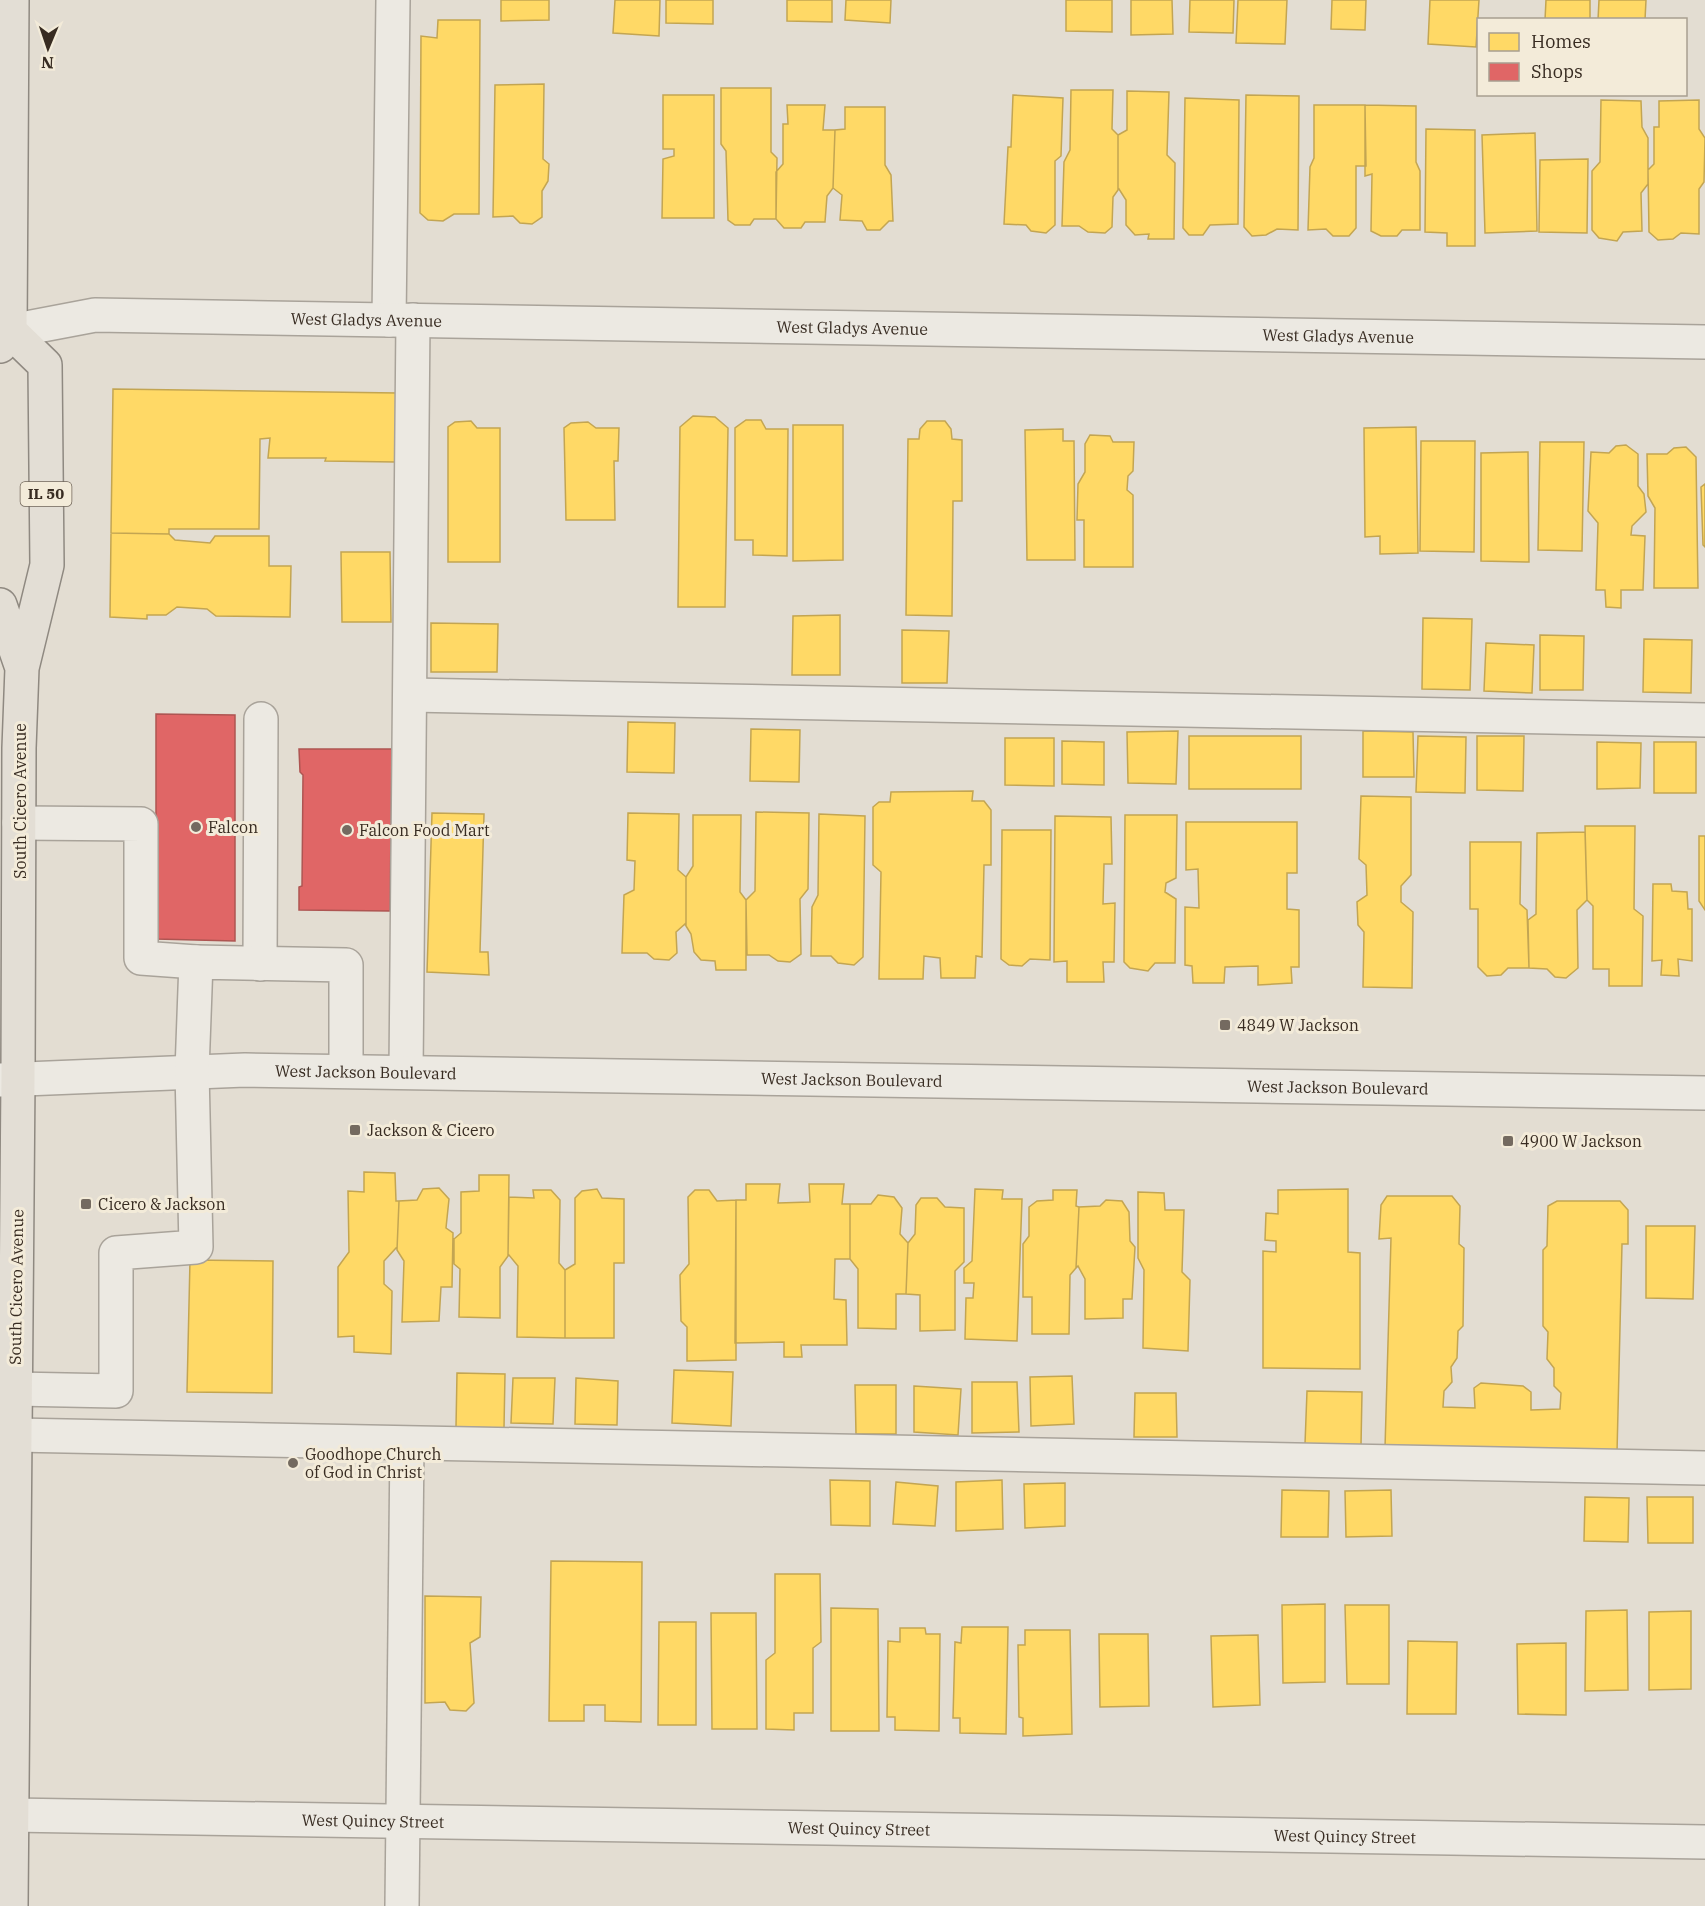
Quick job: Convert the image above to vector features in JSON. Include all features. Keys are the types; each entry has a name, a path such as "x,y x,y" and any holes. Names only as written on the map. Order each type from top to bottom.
{"main road":[{"path":"3,337 12,0"},
{"name":"South Cicero Avenue","path":"3,337 45,365 47,565 22,668 19,823 9,1079 15,1389 15,1435 6,1603 11,1906"},
{"name":"South Cicero Avenue","path":"0,605 22,668"}],"street":[{"path":"393,0 411,695 406,1072"},
{"name":"West Gladys Avenue","path":"3,337 95,315 1705,342"},
{"path":"411,695 1705,720"},
{"path":"260,964 261,719"},
{"path":"19,823 141,824 141,958 196,962 346,965 346,1071"},
{"path":"15,1389 116,1391 116,1253 196,1247 192,1071 196,962"},
{"name":"West Jackson Boulevard","path":"9,1079 192,1071 346,1071 1705,1093"},
{"path":"15,1435 1705,1468"},
{"path":"402,1906 406,1444"},
{"name":"West Quincy Street","path":"11,1815 1705,1842"}],"building: Homes":[{"path":"501,0 549,0 549,20 501,21"},
{"path":"615,0 660,0 659,36 613,33"},
{"path":"666,0 713,0 713,24 666,23"},
{"path":"787,0 832,0 832,22 787,21"},
{"path":"846,0 891,0 890,23 845,20"},
{"path":"1066,0 1112,0 1112,32 1066,31"},
{"path":"1131,0 1172,0 1173,34 1131,35"},
{"path":"1190,0 1234,0 1233,33 1189,32"},
{"path":"1238,0 1287,0 1285,44 1236,43"},
{"path":"1332,0 1366,0 1365,30 1331,29"},
{"path":"1430,0 1479,0 1476,47 1428,44"},
{"path":"1546,0 1590,0 1590,18 1545,18"},
{"path":"1599,0 1646,0 1645,18 1598,18"},
{"path":"438,20 480,20 479,214 454,214 443,221 428,220 420,213 421,36 437,38"},
{"path":"544,84 543,159 549,164 548,181 542,191 542,217 532,224 520,223 513,216 493,217 495,85"},
{"path":"721,88 771,88 771,152 777,158 776,219 754,219 750,225 735,225 728,220 726,151 721,144"},
{"path":"1071,90 1113,90 1112,129 1118,135 1118,190 1113,197 1112,227 1105,233 1088,232 1079,226 1062,226 1064,162 1070,150"},
{"path":"1127,91 1169,92 1167,155 1175,163 1174,239 1148,239 1149,234 1135,235 1126,225 1126,200 1118,190 1118,135 1127,130"},
{"path":"663,95 714,95 714,218 662,218 663,159 674,156 674,149 663,149"},
{"path":"1013,95 1063,98 1061,156 1055,161 1055,225 1046,233 1031,231 1026,225 1004,224"},
{"path":"1246,95 1299,96 1298,230 1277,229 1266,235 1252,236 1244,227"},
{"path":"1185,98 1239,100 1238,224 1210,225 1203,235 1189,235 1183,228"},
{"path":"1601,100 1641,101 1642,127 1648,138 1648,184 1641,193 1642,231 1623,232 1617,241 1599,238 1592,230 1592,171 1600,162"},
{"path":"1699,100 1699,129 1705,138 1704,182 1699,189 1699,234 1681,233 1673,239 1658,240 1649,232 1648,170 1654,164 1654,127 1659,127 1659,101"},
{"path":"787,105 825,105 823,130 835,130 833,188 827,196 825,222 805,222 801,228 784,228 776,219 776,172 783,164 783,124 788,124"},
{"path":"1314,105 1365,105 1366,166 1356,166 1356,228 1349,236 1333,236 1326,229 1308,230 1310,167 1314,158"},
{"path":"1365,105 1416,106 1416,162 1420,171 1420,230 1402,230 1397,236 1381,236 1371,231 1372,174 1365,176"},
{"path":"845,107 885,107 885,165 891,175 893,221 889,221 880,230 867,230 862,221 840,220 842,195 833,188 835,130 845,129"},
{"path":"1426,129 1475,130 1475,246 1447,246 1447,233 1425,232"},
{"path":"1535,133 1537,231 1485,233 1482,135"},
{"path":"1588,159 1587,233 1539,232 1540,160"},
{"path":"113,389 397,393 396,462 325,461 326,458 268,458 270,438 260,439 259,529 169,529 169,534 111,533"},
{"path":"693,416 715,417 728,428 725,607 678,607 680,427"},
{"path":"746,420 761,420 766,429 788,429 787,556 753,555 753,540 735,540 735,428"},
{"path":"471,421 477,428 500,428 500,562 448,562 448,427 455,422"},
{"path":"927,421 945,421 951,429 952,439 962,440 962,501 953,501 952,616 906,615 908,439 919,439 920,429"},
{"path":"588,422 596,428 619,428 618,461 614,461 615,520 566,520 564,428 571,423"},
{"path":"793,425 843,425 843,560 793,561"},
{"path":"1416,427 1418,553 1380,554 1380,536 1365,537 1364,428"},
{"path":"1063,429 1063,441 1074,441 1075,560 1027,560 1025,430"},
{"path":"1090,435 1110,436 1113,442 1134,442 1133,471 1128,476 1127,490 1133,495 1133,567 1084,567 1084,520 1077,520 1078,484 1085,472 1085,444"},
{"path":"1421,441 1475,441 1474,552 1420,551"},
{"path":"1540,442 1584,442 1582,551 1538,550"},
{"path":"1626,445 1638,454 1638,486 1644,494 1646,512 1632,526 1631,535 1645,536 1643,590 1621,590 1621,608 1606,607 1605,590 1596,590 1598,523 1588,511 1591,452 1609,453 1616,446"},
{"path":"1686,447 1696,457 1698,588 1654,588 1655,508 1648,496 1647,454 1667,454 1674,448"},
{"path":"1528,452 1529,562 1481,561 1481,453"},
{"path":"1705,484 1705,547 1703,545 1701,487"},
{"path":"111,533 169,534 175,540 210,543 215,536 269,536 269,566 291,566 290,617 216,616 207,609 177,607 166,615 147,615 147,619 110,617"},
{"path":"341,552 390,552 391,622 342,622"},
{"path":"840,615 840,675 792,675 793,616"},
{"path":"1423,618 1472,619 1470,690 1422,689"},
{"path":"431,623 498,624 497,672 431,672"},
{"path":"902,630 949,631 947,683 902,683"},
{"path":"1540,635 1584,636 1583,690 1540,690"},
{"path":"1644,639 1692,640 1691,693 1643,692"},
{"path":"1486,643 1534,645 1532,693 1484,691"},
{"path":"628,722 675,723 674,773 627,772"},
{"path":"751,729 800,730 799,782 750,781"},
{"path":"1178,731 1176,784 1128,783 1127,732"},
{"path":"1363,731 1413,732 1414,777 1363,777"},
{"path":"1189,736 1301,736 1301,789 1189,789"},
{"path":"1418,736 1466,737 1465,793 1416,792"},
{"path":"1477,736 1524,736 1523,791 1477,790"},
{"path":"1005,738 1054,738 1054,786 1005,785"},
{"path":"1062,741 1104,742 1104,785 1062,784"},
{"path":"1597,742 1641,743 1640,788 1597,789"},
{"path":"1654,742 1696,742 1696,793 1654,793"},
{"path":"973,791 972,801 984,801 991,810 991,865 984,865 982,957 976,956 975,978 941,978 940,958 924,956 923,979 879,979 881,872 873,865 873,807 879,802 890,802 891,792"},
{"path":"1361,796 1411,797 1411,875 1401,886 1401,902 1413,912 1412,988 1363,987 1364,932 1358,925 1357,902 1367,895 1366,865 1359,859"},
{"path":"756,812 809,813 808,889 800,899 801,954 790,962 778,961 769,955 747,955 746,900 755,891"},
{"path":"432,813 484,814 480,952 488,952 489,975 427,972"},
{"path":"628,813 679,814 678,870 686,877 686,926 685,924 676,932 677,953 669,960 654,959 647,953 622,953 624,895 634,890 635,861 627,860"},
{"path":"819,814 865,816 863,957 854,965 838,963 831,956 811,956 812,907 818,895"},
{"path":"693,815 741,815 740,892 746,900 746,970 716,970 715,961 701,960 694,952 691,934 686,926 686,877 693,866"},
{"path":"1125,815 1177,815 1176,878 1166,883 1165,892 1176,899 1175,963 1155,963 1148,971 1130,968 1124,962"},
{"path":"1055,816 1111,817 1112,864 1104,864 1103,904 1115,903 1114,962 1103,962 1104,982 1067,982 1067,961 1054,962"},
{"path":"1186,822 1297,822 1297,873 1287,873 1287,909 1299,910 1299,967 1291,967 1292,983 1258,985 1258,966 1225,967 1224,983 1193,983 1192,966 1185,965 1185,907 1199,908 1198,869 1186,870"},
{"path":"1585,826 1635,826 1634,909 1643,916 1642,986 1609,986 1609,969 1593,969 1593,906 1587,900"},
{"path":"1002,830 1051,830 1050,960 1030,959 1022,966 1009,965 1001,959"},
{"path":"1585,832 1587,900 1577,910 1578,968 1566,978 1555,977 1547,969 1529,968 1528,920 1536,914 1537,833"},
{"path":"1699,836 1705,836 1705,910 1699,901"},
{"path":"1470,842 1521,842 1520,904 1527,910 1529,968 1508,968 1501,975 1487,976 1478,967 1478,909 1470,909"},
{"path":"1653,884 1671,884 1672,891 1687,892 1688,909 1692,909 1692,961 1678,959 1679,976 1661,975 1662,960 1652,961"},
{"path":"364,1172 395,1173 396,1201 399,1201 397,1250 397,1247 384,1261 384,1284 392,1291 391,1354 354,1352 354,1336 338,1337 338,1267 349,1252 348,1191 364,1192"},
{"path":"479,1175 509,1175 508,1256 500,1267 500,1318 459,1317 460,1269 454,1264 454,1239 461,1233 461,1192 479,1191"},
{"path":"746,1184 780,1184 778,1203 810,1202 809,1184 844,1184 842,1204 850,1204 850,1259 835,1259 834,1299 846,1300 847,1345 801,1345 802,1357 784,1357 784,1342 735,1343 736,1200 746,1200"},
{"path":"439,1188 449,1199 446,1228 453,1233 452,1287 441,1287 439,1321 402,1322 404,1261 397,1250 399,1201 417,1200 423,1189"},
{"path":"597,1189 602,1198 624,1199 624,1263 614,1263 614,1338 565,1338 565,1270 575,1264 575,1198 582,1191"},
{"path":"975,1189 1003,1190 1002,1199 1022,1199 1017,1341 965,1339 966,1298 973,1298 974,1283 964,1283 964,1268 972,1261"},
{"path":"1348,1189 1348,1252 1360,1253 1360,1369 1263,1368 1263,1251 1276,1252 1276,1241 1265,1240 1266,1213 1278,1214 1278,1190"},
{"path":"533,1190 551,1190 560,1200 559,1263 565,1270 565,1338 517,1337 518,1266 508,1256 509,1197 534,1198"},
{"path":"695,1190 709,1190 717,1201 736,1200 736,1360 687,1361 687,1327 681,1321 680,1275 689,1264 688,1197"},
{"path":"1053,1190 1077,1190 1076,1206 1079,1207 1076,1268 1070,1275 1069,1334 1032,1334 1032,1297 1023,1297 1023,1244 1029,1236 1029,1207 1037,1201 1053,1200"},
{"path":"1138,1192 1164,1193 1165,1210 1184,1210 1182,1272 1190,1280 1188,1351 1143,1348 1144,1270 1138,1258"},
{"path":"878,1195 894,1197 902,1208 900,1234 908,1243 906,1294 896,1294 896,1329 858,1328 858,1269 850,1259 850,1204 871,1204"},
{"path":"1387,1196 1452,1196 1460,1206 1459,1244 1464,1248 1463,1326 1458,1331 1457,1358 1451,1367 1452,1382 1444,1391 1443,1407 1475,1408 1474,1388 1481,1383 1523,1386 1531,1392 1531,1410 1560,1409 1561,1393 1554,1386 1554,1368 1547,1359 1548,1332 1543,1326 1543,1250 1547,1246 1548,1206 1557,1201 1620,1201 1628,1210 1628,1244 1622,1244 1617,1453 1385,1448 1391,1238 1379,1239 1381,1205"},
{"path":"921,1198 937,1198 945,1207 964,1208 964,1262 955,1271 955,1330 920,1331 920,1295 906,1294 908,1243 915,1234 916,1205"},
{"path":"1106,1200 1122,1201 1129,1212 1130,1241 1135,1247 1132,1299 1123,1299 1123,1318 1085,1319 1085,1279 1078,1266 1076,1268 1079,1207 1100,1206"},
{"path":"1646,1226 1695,1226 1693,1299 1646,1298"},
{"path":"190,1260 273,1261 272,1393 187,1392"},
{"path":"674,1370 733,1372 731,1426 672,1423"},
{"path":"457,1373 505,1374 504,1428 456,1427"},
{"path":"1072,1376 1074,1424 1031,1426 1030,1377"},
{"path":"513,1378 555,1378 553,1424 511,1423"},
{"path":"576,1378 618,1381 617,1425 575,1424"},
{"path":"972,1382 1017,1382 1019,1432 972,1433"},
{"path":"855,1385 896,1385 896,1434 856,1434"},
{"path":"914,1386 961,1389 958,1435 914,1432"},
{"path":"1307,1391 1362,1392 1361,1446 1305,1444"},
{"path":"1135,1393 1176,1393 1177,1437 1134,1437"},
{"path":"830,1480 870,1481 870,1526 831,1525"},
{"path":"1002,1480 1003,1529 956,1531 956,1482"},
{"path":"896,1482 938,1486 935,1526 893,1524"},
{"path":"1065,1483 1065,1526 1025,1528 1024,1484"},
{"path":"1282,1490 1329,1491 1328,1537 1281,1537"},
{"path":"1391,1490 1392,1536 1346,1537 1345,1491"},
{"path":"1585,1497 1629,1498 1628,1542 1584,1541"},
{"path":"1647,1497 1693,1497 1693,1543 1648,1543"},
{"path":"551,1561 642,1562 641,1722 605,1721 605,1705 584,1705 584,1721 549,1721"},
{"path":"775,1574 820,1574 821,1642 813,1648 813,1713 794,1713 794,1730 766,1729 766,1660 775,1653"},
{"path":"425,1596 481,1597 480,1637 470,1643 474,1703 466,1711 450,1710 445,1702 425,1703"},
{"path":"1325,1604 1325,1682 1283,1683 1282,1605"},
{"path":"1345,1605 1389,1605 1389,1684 1347,1684"},
{"path":"831,1608 878,1609 879,1731 831,1731"},
{"path":"1627,1610 1628,1690 1585,1691 1586,1611"},
{"path":"1691,1611 1691,1689 1649,1690 1649,1612"},
{"path":"711,1613 756,1613 757,1729 712,1729"},
{"path":"659,1622 696,1622 696,1725 658,1725"},
{"path":"962,1627 1008,1627 1006,1734 960,1733 960,1718 953,1718 955,1642 961,1643"},
{"path":"900,1628 925,1628 926,1634 940,1634 939,1731 895,1730 895,1717 887,1717 888,1641 900,1642"},
{"path":"1025,1630 1070,1630 1072,1734 1023,1736 1023,1718 1019,1717 1018,1645 1025,1645"},
{"path":"1099,1634 1148,1634 1149,1706 1100,1707"},
{"path":"1258,1635 1260,1705 1213,1707 1211,1636"},
{"path":"1408,1641 1457,1642 1456,1714 1407,1714"},
{"path":"1566,1643 1566,1715 1518,1714 1517,1644"}],"building: Shops":[{"name":"Falcon","path":"156,714 235,715 235,941 156,939"},
{"name":"Falcon Food Mart","path":"299,749 392,749 390,911 299,910 299,887 302,886 303,775 300,772"}],"place":[{"name":"Falcon","path":"196,827"},
{"name":"Falcon Food Mart","path":"347,830"},
{"name":"4849 W Jackson","path":"1225,1025"},
{"name":"Jackson & Cicero","path":"355,1130"},
{"name":"4900 W Jackson","path":"1508,1141"},
{"name":"Cicero & Jackson","path":"86,1204"},
{"name":"Goodhope Church of God in Christ","path":"293,1463"}]}
